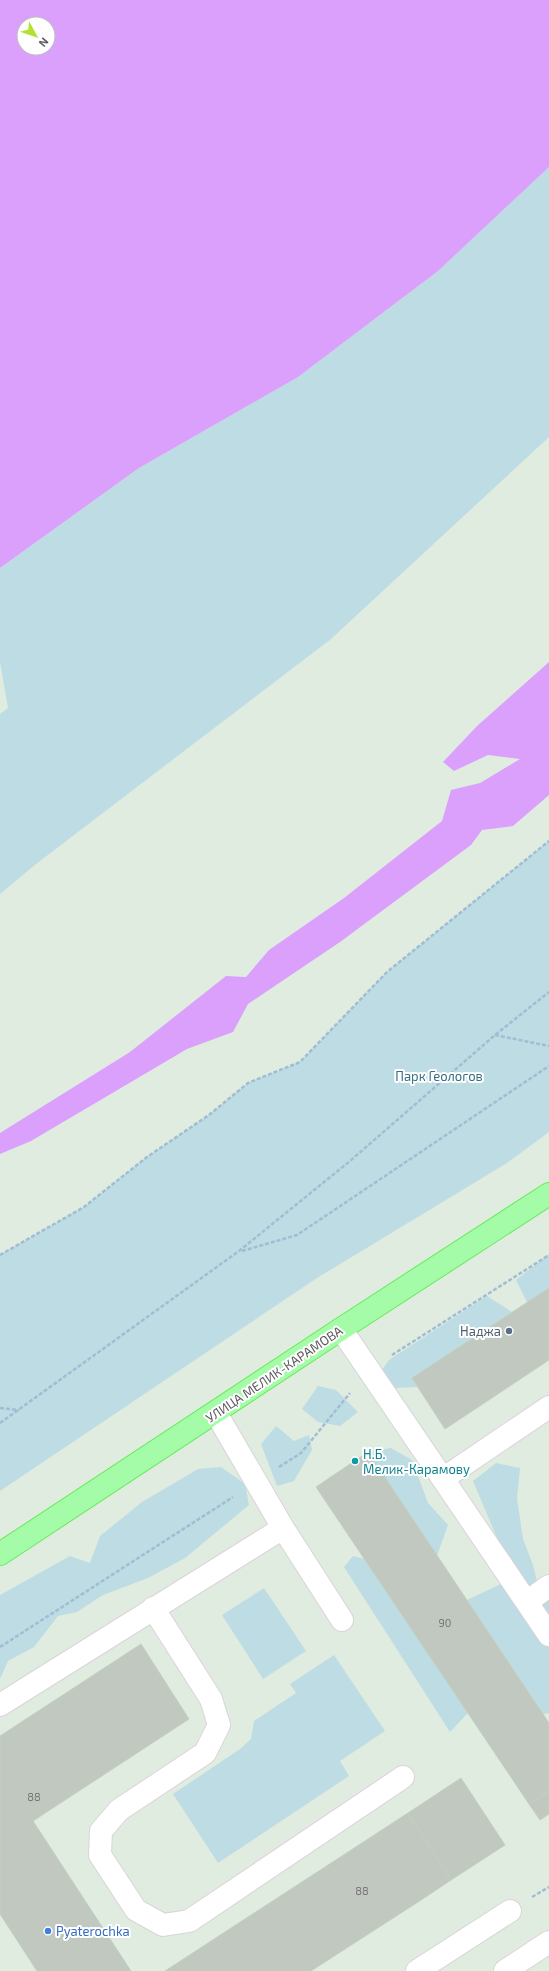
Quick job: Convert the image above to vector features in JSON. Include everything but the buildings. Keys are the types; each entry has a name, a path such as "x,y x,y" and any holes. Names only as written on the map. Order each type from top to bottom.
{"main road":[{"name":"УЛИЦА МЕЛИК-КАРАМОВА","path":"0,1554 216,1413 340,1329 549,1194"}],"lane":[{"path":"340,1329 444,1478 549,1635"},
{"path":"444,1478 549,1407"},
{"path":"216,1413 283,1528 342,1620"},
{"path":"0,1705 283,1528"},
{"path":"527,1602 549,1586"},
{"path":"153,1608 211,1699 219,1725 205,1753 120,1810 101,1831 100,1855 136,1910 163,1924 189,1921 403,1777"},
{"path":"417,1971 510,1911"},
{"path":"505,1971 549,1942"}],"path":[{"path":"0,1255 84,1207 147,1157 209,1115 248,1083 300,1062 387,972 549,841"},
{"path":"0,1423 240,1251 350,1161 495,1035 549,992"},
{"path":"495,1035 549,1046"},
{"path":"240,1251 297,1235 549,1066"},
{"path":"0,1647 301,1453 368,1371 549,1255"},
{"path":"0,1408 19,1410"},
{"path":"536,1895 549,1887"}],"green space":[{"path":"549,167 549,437 331,639 36,864 0,894 0,714 8,708 0,662 0,568 139,468 298,377 438,271"},
{"name":"Парк Геологов","path":"549,841 549,1132 507,1163 317,1278 0,1491 0,1255 84,1207 147,1157 209,1115 248,1083 300,1062 387,972"},
{"path":"549,1254 549,1288 527,1302 516,1280"},
{"path":"487,1296 512,1312 412,1378 418,1387 394,1388 379,1374 389,1360"},
{"path":"318,1386 336,1390 358,1412 340,1426 318,1422 302,1409"},
{"path":"276,1426 294,1441 309,1435 312,1450 294,1481 277,1486 261,1444"},
{"path":"391,1448 412,1460 428,1503 448,1525 437,1556 368,1452"},
{"path":"496,1463 520,1468 517,1499 523,1539 533,1565 539,1589 549,1601 549,1713 543,1714 467,1600 514,1578 473,1481"},
{"path":"221,1467 245,1484 249,1505 185,1558 148,1578 103,1595 77,1612 58,1616 34,1647 8,1661 0,1679 0,1595 70,1556 90,1563 100,1536 142,1502 198,1469"},
{"path":"353,1556 365,1559 468,1713 450,1732 344,1567"},
{"path":"264,1588 306,1651 263,1679 222,1615"},
{"path":"334,1655 385,1731 340,1761 349,1776 218,1863 173,1794 240,1749 251,1739 254,1721 296,1693 290,1684"}],"shaded area":[{"path":"0,0 549,0 549,167 438,271 298,377 139,468 0,568"},
{"path":"549,662 549,795 513,826 482,830 471,845 340,942 248,1004 233,1032 187,1049 31,1141 0,1154 0,1133 130,1052 226,976 246,977 269,950 344,898 442,821 451,790 480,783 520,759 488,755 454,771 443,762 477,726"}],"place":[{"name":"Наджа","path":"509,1331"},
{"name":"Н.Б. Мелик-Карамову","path":"355,1461"},
{"name":"Pyaterochka","path":"48,1931"}]}
